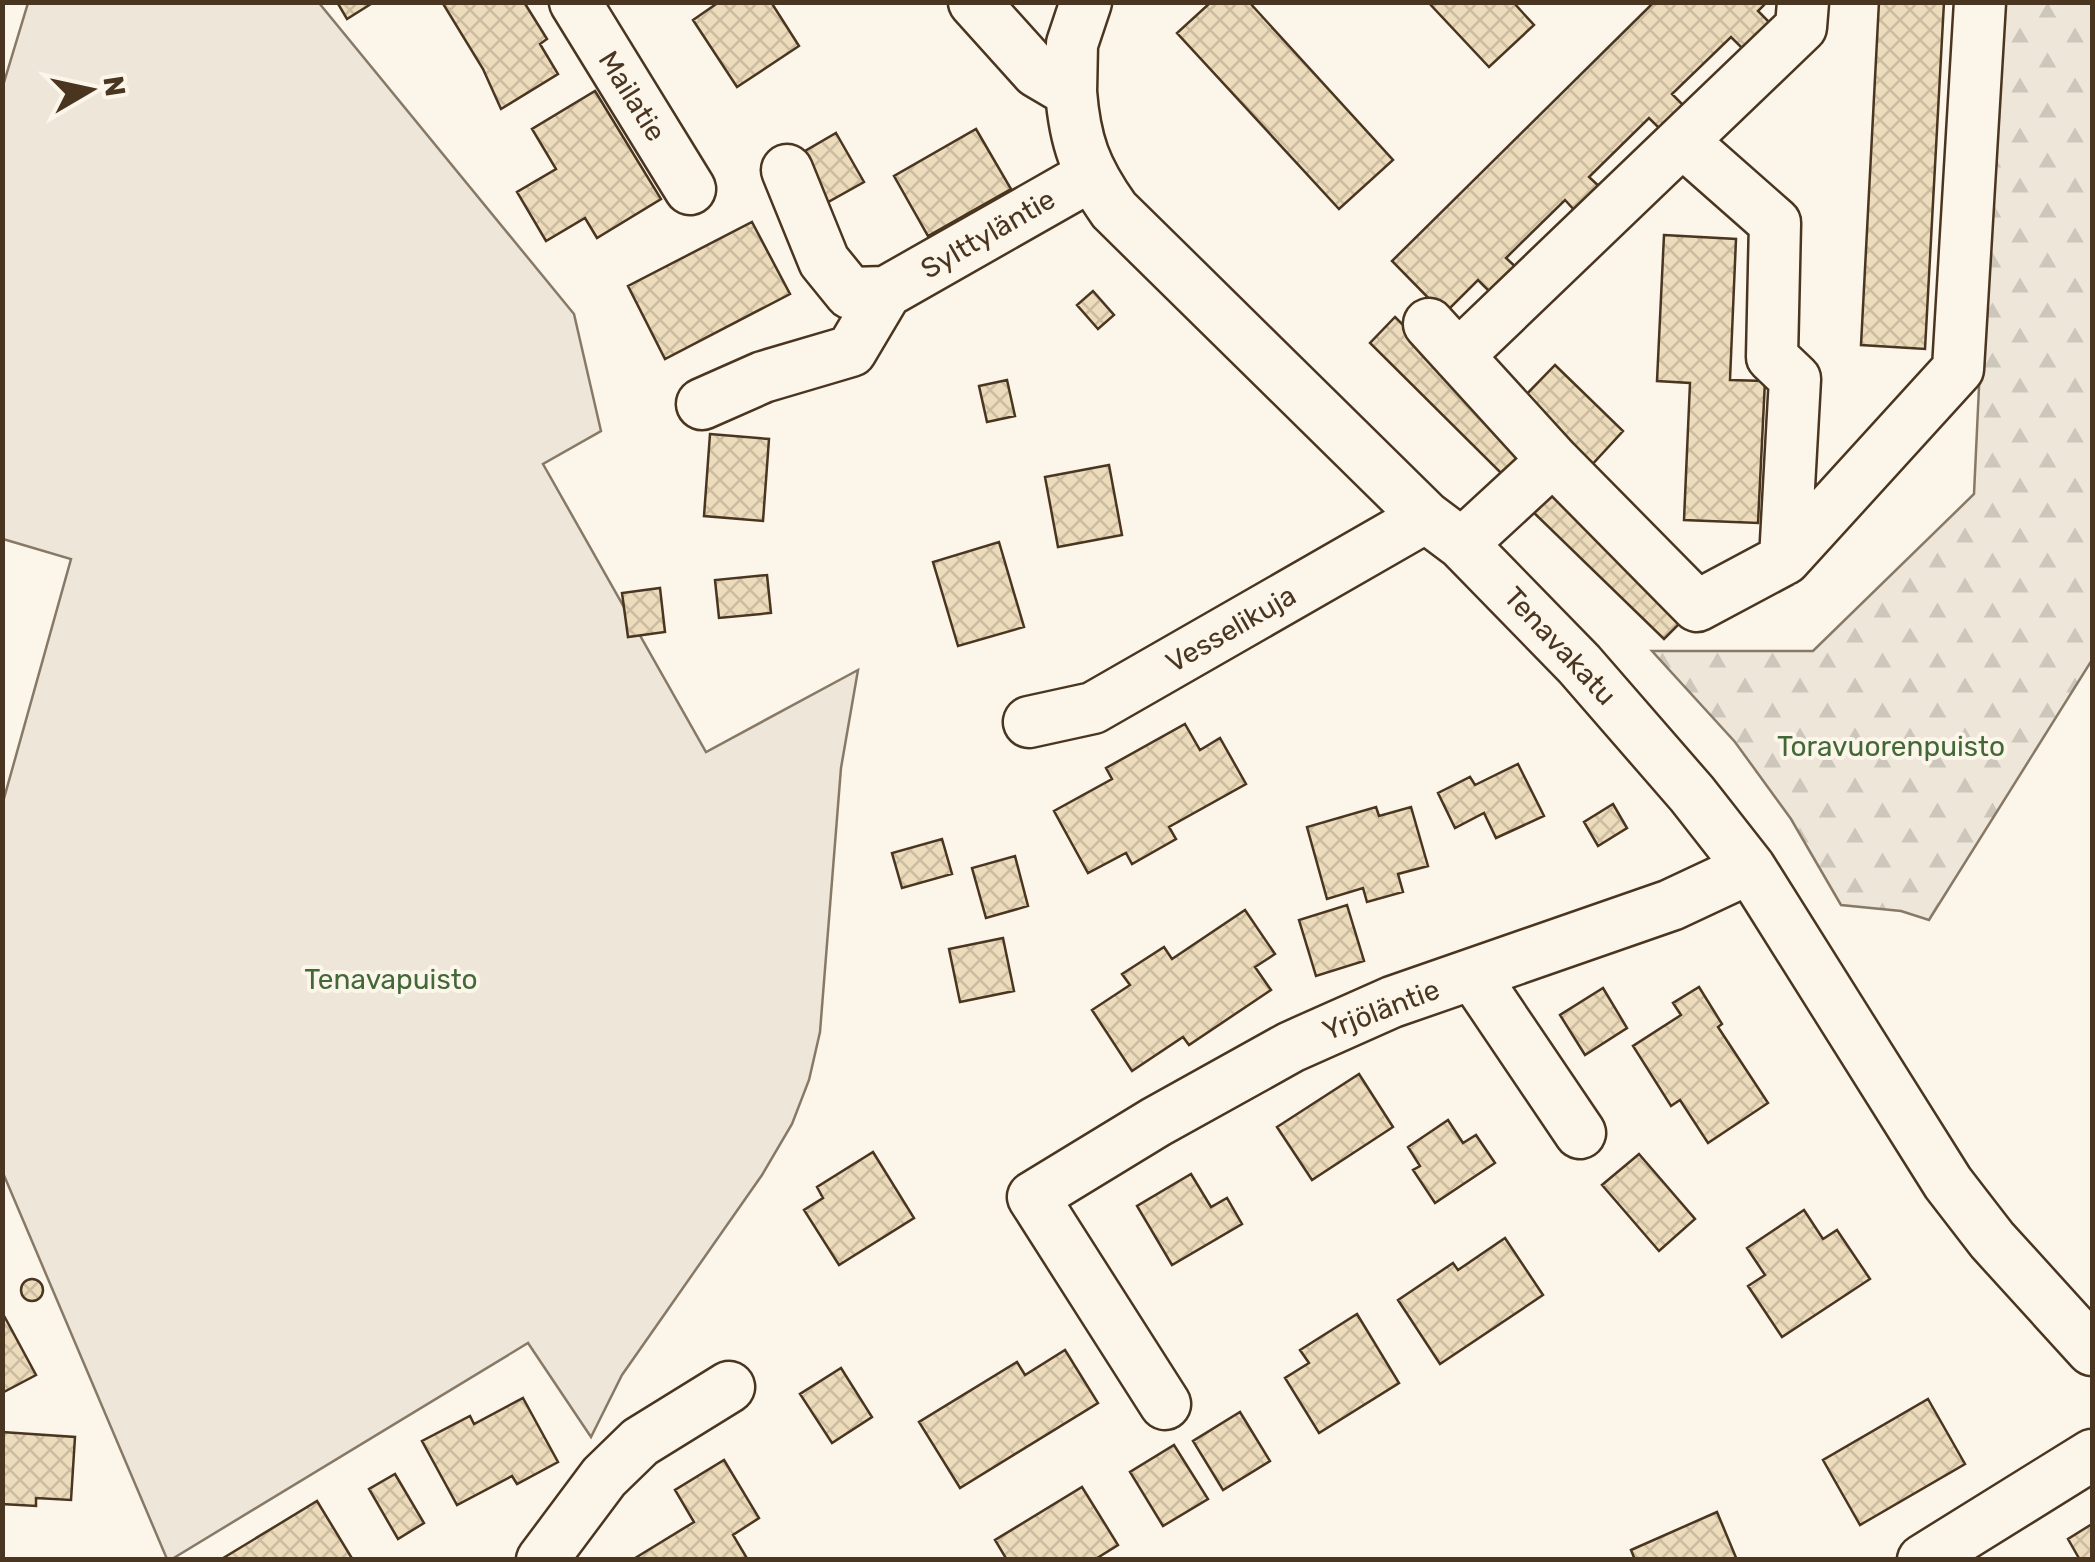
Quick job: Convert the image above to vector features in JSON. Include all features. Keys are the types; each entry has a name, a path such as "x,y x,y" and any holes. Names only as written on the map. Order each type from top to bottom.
{"street":[{"name":"Mailatie","path":"574,2 690,189"},
{"path":"974,2 1037,72 1071,92 1072,44 1086,2"},
{"path":"1803,2 1801,27 1682,141 1444,340 1553,460 1698,606 1785,558 1958,369 1980,2"},
{"name":"Tenavakatu","path":"1071,92 1074,132 1090,176 1114,210 1580,664 1692,794 1750,868 1948,1183 1992,1240 2092,1350"},
{"path":"1682,141 1775,223 1772,356 1796,380 1785,558"},
{"path":"787,170 824,262 841,283 850,294 886,292"},
{"name":"Sylttyläntie","path":"886,292 1090,176"},
{"path":"702,404 763,377 851,351 886,292"},
{"name":"Vesselikuja","path":"1030,722 1093,708 1444,530 1553,460"},
{"name":"Yrjöläntie","path":"1165,1404 1033,1197 1156,1122 1291,1047 1392,1002 1671,905 1750,868"},
{"path":"1474,976 1580,1133"},
{"path":"542,1560 604,1477 640,1442 729,1387"},
{"path":"1922,1560 2092,1455"}],"green space":[{"name":"Tenavapuisto","path":"28,3 319,3 574,314 601,431 543,464 706,752 858,670 841,768 820,1032 809,1080 792,1124 762,1175 622,1375 591,1437 528,1343 172,1559 167,1559 3,1173 3,802 71,559 3,539 2,89"},
{"name":"Toravuorenpuisto","path":"1997,3 2092,3 2092,660 1929,920 1901,911 1841,905 1791,819 1735,742 1652,651 1813,651 1974,494"}],"building":[{"path":"337,2 374,2 347,19"},
{"path":"442,2 524,2 547,39 540,44 558,74 501,109 483,69"},
{"path":"719,2 771,2 799,46 737,87 693,20"},
{"path":"1211,2 1249,2 1393,160 1339,209 1177,33"},
{"path":"1428,2 1513,2 1534,25 1489,67"},
{"path":"1654,2 1767,2 1758,11 1770,23 1743,49 1731,37 1672,94 1685,107 1661,130 1649,118 1589,177 1601,188 1576,212 1565,200 1506,258 1519,270 1493,295 1478,280 1444,314 1392,261"},
{"path":"1879,2 1944,2 1925,349 1861,345"},
{"path":"595,91 661,199 597,238 585,218 546,241 517,192 556,169 532,129"},
{"path":"976,129 1011,189 928,236 894,176"},
{"path":"836,133 864,182 821,206 793,158"},
{"path":"752,222 790,294 665,359 628,286"},
{"path":"1664,235 1736,239 1730,380 1765,381 1758,523 1684,520 1690,383 1657,381"},
{"path":"1093,291 1114,315 1098,329 1077,305"},
{"path":"1395,317 1528,449 1502,474 1370,343"},
{"path":"1555,365 1623,431 1589,468 1520,401"},
{"path":"1007,380 1015,416 987,422 979,386"},
{"path":"710,434 769,439 763,521 704,516"},
{"path":"1109,465 1122,535 1058,547 1045,477"},
{"path":"1559,480 1693,610 1664,639 1530,509"},
{"path":"999,542 1024,627 958,646 933,562"},
{"path":"767,575 771,613 719,618 715,580"},
{"path":"660,588 665,632 628,637 622,593"},
{"path":"1185,724 1200,750 1220,738 1246,784 1169,827 1176,839 1132,864 1126,853 1088,873 1054,811 1112,779 1106,768"},
{"path":"1518,764 1544,816 1496,838 1484,813 1455,828 1438,793 1470,777 1475,785"},
{"path":"1613,804 1627,828 1598,846 1584,822"},
{"path":"1376,807 1379,816 1411,807 1428,866 1398,874 1403,892 1367,902 1363,888 1327,899 1307,827"},
{"path":"942,839 952,874 902,888 892,853"},
{"path":"1015,856 1028,906 986,918 972,868"},
{"path":"1347,905 1364,961 1316,976 1299,920"},
{"path":"1245,910 1275,954 1255,967 1271,990 1189,1045 1183,1037 1132,1071 1092,1010 1130,985 1122,974 1164,947 1172,959"},
{"path":"1003,938 1014,991 960,1002 949,949"},
{"path":"1699,987 1722,1024 1718,1027 1768,1103 1708,1143 1680,1100 1671,1106 1633,1046 1681,1015 1673,1003"},
{"path":"1603,988 1627,1028 1585,1055 1560,1015"},
{"path":"1359,1074 1393,1127 1312,1180 1277,1127"},
{"path":"1448,1120 1463,1143 1476,1135 1495,1163 1435,1203 1413,1170 1420,1166 1408,1147"},
{"path":"873,1152 914,1218 839,1265 804,1210 823,1198 817,1187"},
{"path":"1639,1154 1695,1219 1659,1251 1602,1185"},
{"path":"1191,1174 1211,1207 1227,1198 1242,1224 1172,1265 1137,1206"},
{"path":"1804,1210 1823,1239 1837,1230 1870,1279 1782,1337 1748,1286 1765,1275 1747,1248"},
{"path":"1505,1238 1543,1295 1440,1364 1398,1300 1453,1263 1458,1270"},
{"path":"32,1279 40,1282 40,1298 32,1301 24,1298 21,1290 24,1282"},
{"path":"2,1312 36,1375 2,1393"},
{"path":"1357,1314 1399,1383 1319,1433 1285,1378 1309,1363 1300,1350"},
{"path":"1065,1350 1098,1403 960,1488 919,1422 1017,1362 1025,1375"},
{"path":"841,1368 872,1417 832,1443 800,1394"},
{"path":"523,1398 558,1462 517,1484 512,1476 457,1505 422,1441 470,1416 474,1424"},
{"path":"1928,1399 1965,1464 1860,1525 1823,1460"},
{"path":"1240,1412 1270,1461 1223,1490 1193,1441"},
{"path":"2,1432 75,1437 71,1500 36,1498 36,1506 2,1504"},
{"path":"1174,1445 1208,1499 1163,1526 1130,1472"},
{"path":"724,1460 759,1518 733,1535 748,1560 632,1560 694,1522 675,1490"},
{"path":"395,1474 424,1523 398,1539 369,1489"},
{"path":"1082,1487 1118,1545 1094,1560 1007,1560 995,1540"},
{"path":"317,1501 353,1560 220,1560"},
{"path":"1717,1512 1737,1560 1635,1560 1631,1550"},
{"path":"2092,1524 2092,1560 2080,1560 2068,1539"}]}
